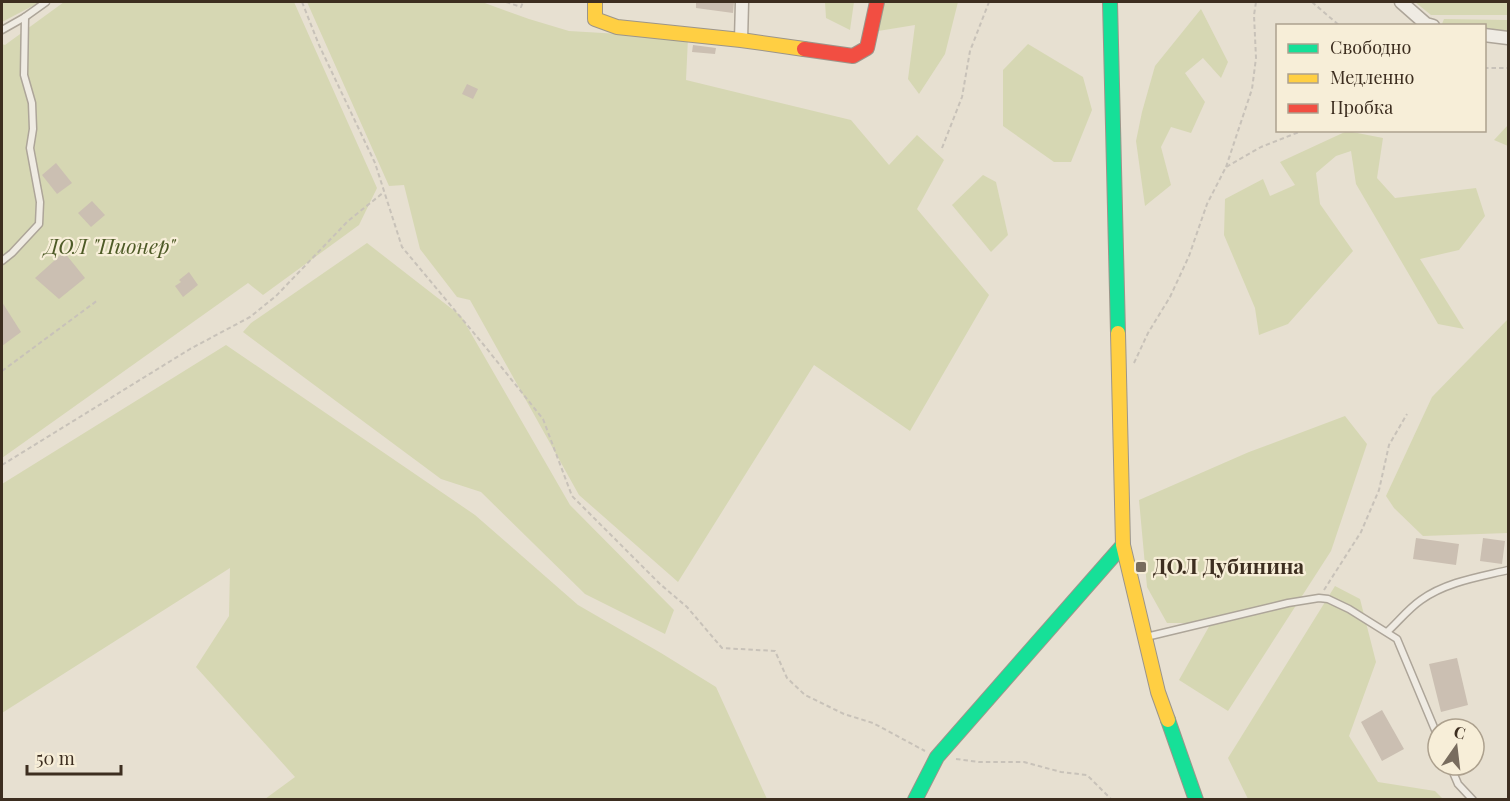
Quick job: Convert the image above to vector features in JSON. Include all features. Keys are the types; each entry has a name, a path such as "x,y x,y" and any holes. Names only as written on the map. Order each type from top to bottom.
{"street":[{"path":"595,2 595,19 617,27 741,40 853,56 867,48 877,2"},
{"path":"741,40 742,2"},
{"path":"1110,2 1123,545 1158,692 1196,800"},
{"path":"1401,2 1426,24"},
{"path":"1486,35 1509,38"},
{"path":"915,800 937,757 1123,545"}],"lane":[{"path":"2,30 46,2"},
{"path":"2,261 39,224 40,202 30,148 33,129 32,103 24,75 25,17"},
{"path":"1387,632 1420,601 1439,590 1459,582 1509,570"},
{"path":"1145,637 1288,603 1319,598 1328,599 1349,609 1397,639 1430,717"},
{"path":"1455,777 1458,784 1473,800"}],"path":[{"path":"302,2 319,45 375,163 402,247 543,419 572,496 660,584 687,607 722,648 775,651 787,678 806,695 844,714 873,723 937,757 979,762 1024,762 1061,772 1087,775 1112,800"},
{"path":"506,2 521,7 523,2"},
{"path":"942,148 963,97 970,51 989,2"},
{"path":"1131,371 1148,333 1175,287 1189,256 1207,204 1226,167 1252,89 1256,58 1254,15 1256,2"},
{"path":"1312,2 1338,24"},
{"path":"1486,68 1509,68"},
{"path":"1226,167 1261,147 1299,132"},
{"path":"2,465 190,349 250,317 276,296 348,221 384,192"},
{"path":"2,370 99,300"},
{"path":"1319,598 1361,532 1379,490 1389,445 1407,414"}],"green space":[{"path":"2,2 40,2 2,22"},
{"name":"ДОЛ \"Пионер\"","path":"64,2 294,2 377,188 359,225 263,295 248,283 2,458 2,44 5,45"},
{"path":"307,2 482,2 569,31 688,38 686,80 851,120 889,165 917,135 944,160 917,209 989,295 910,431 814,365 678,582 579,495 470,300 457,297 420,249 404,185 389,186"},
{"path":"825,2 854,2 850,30 826,18"},
{"path":"881,2 958,2 945,54 919,94 908,79 915,25 872,32"},
{"path":"1415,2 1508,2 1508,15 1431,15"},
{"path":"1201,9 1228,62 1221,78 1203,58 1185,73 1205,102 1191,133 1171,127 1161,147 1171,185 1145,206 1136,141 1155,66"},
{"path":"1444,19 1508,20 1508,33 1486,29 1486,24 1442,24"},
{"path":"1028,44 1083,77 1092,110 1071,162 1054,162 1003,126 1003,70"},
{"path":"1508,125 1508,146 1494,140"},
{"path":"1345,132 1352,132 1383,138 1377,178 1395,198 1476,188 1485,216 1459,250 1420,259 1464,329 1438,324 1356,184 1351,151 1336,156 1316,173 1320,204 1353,251 1288,324 1259,335 1255,308 1224,235 1225,199 1263,179 1270,196 1295,185 1280,162"},
{"path":"983,175 996,182 1008,235 991,252 952,205"},
{"path":"367,243 461,316 570,505 674,610 665,634 585,594 481,492 441,479 243,332 251,323"},
{"path":"1508,319 1508,533 1423,536 1394,508 1386,496 1432,397"},
{"path":"226,345 475,515 578,605 716,687 767,799 265,799 295,777 196,667 229,616 230,568 2,713 2,484"},
{"path":"1345,416 1367,444 1331,551 1228,711 1179,680 1211,623 1167,623 1147,587 1139,500 1249,452"},
{"path":"1335,586 1360,599 1376,662 1349,736 1378,782 1435,791 1443,799 1248,799 1228,758"}],"building":[{"path":"696,2 734,2 733,13 696,8"},
{"path":"693,45 716,48 715,54 692,52"},
{"path":"467,84 478,89 473,99 462,94"},
{"path":"56,163 72,183 57,194 42,175"},
{"path":"92,201 105,215 91,227 78,213"},
{"path":"64,252 85,278 59,299 35,278"},
{"path":"189,272 198,285 183,297 175,286"},
{"path":"2,302 21,332 2,346"},
{"path":"1416,538 1459,544 1456,565 1413,559"},
{"path":"1483,538 1505,541 1502,564 1480,561"},
{"path":"1457,658 1468,705 1441,712 1429,664"},
{"path":"1382,710 1404,749 1382,761 1361,722"}],"traffic: fast":[{"path":"1110,2 1118,333"},
{"path":"915,800 937,757 1123,545"},
{"path":"1168,720 1196,800"}],"traffic: slow":[{"path":"595,2 595,19 617,27 804,49"},
{"path":"1118,333 1123,545 1158,692 1168,720"}],"traffic: jam":[{"path":"804,49 853,56 867,48 877,2"}],"place":[{"name":"ДОЛ Дубинина","path":"1141,567"}]}
